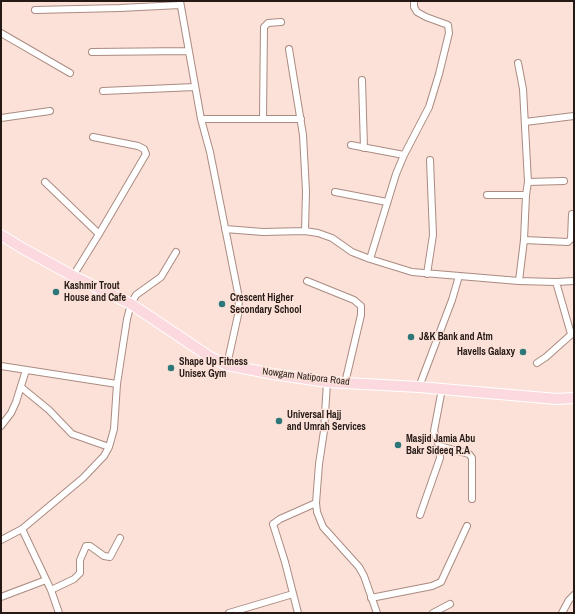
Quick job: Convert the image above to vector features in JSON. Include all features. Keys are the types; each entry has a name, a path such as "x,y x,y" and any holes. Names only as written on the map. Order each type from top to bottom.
{"main road":[{"name":"Nowgam Natipora Road","path":"1,235 73,276 131,304 210,358 227,365 327,382 419,387 557,399 574,398"}],"street":[{"path":"370,259 387,202 404,155 429,107 449,32 448,25 417,12 414,7 414,1"},
{"path":"35,10 120,8 180,3 201,118 210,152 239,298 238,316 227,365"},
{"path":"263,118 264,27 266,23 281,22"},
{"path":"1,33 70,73"},
{"path":"289,49 304,153 305,231"},
{"path":"92,52 188,51"},
{"path":"518,63 523,90 528,182 524,240 519,282"},
{"path":"362,80 364,148"},
{"path":"103,91 195,86"},
{"path":"1,118 50,111"},
{"path":"525,122 574,116"},
{"path":"201,118 300,119"},
{"path":"73,276 100,234 146,154 144,149 138,146 93,137"},
{"path":"351,145 404,155"},
{"path":"427,274 433,235 430,160"},
{"path":"528,182 564,181"},
{"path":"45,182 100,234"},
{"path":"336,192 387,202"},
{"path":"487,195 526,195"},
{"path":"524,240 568,242 571,239 572,214"},
{"path":"225,229 263,232 305,231 326,235 352,252 412,272 519,282 574,281"},
{"path":"1,540 22,529 83,478 104,456 109,447 114,429 117,384 127,319 131,304 136,295 160,277 176,252"},
{"path":"419,387 452,300 459,276"},
{"path":"307,281 354,300 361,306 361,315 346,383"},
{"path":"537,363 573,333 556,282"},
{"path":"1,366 117,384"},
{"path":"1,426 11,413 26,370"},
{"path":"327,382 324,431 319,464 316,503 317,512 323,527 359,567 364,576 377,613"},
{"path":"20,387 49,410 72,434 109,447"},
{"path":"420,515 440,458 440,446 434,431 442,389"},
{"path":"440,446 469,454 472,458 472,499"},
{"path":"298,613 285,562 273,524 280,518 316,503"},
{"path":"371,598 432,586 441,582 466,526"},
{"path":"22,529 51,590 59,613"},
{"path":"51,590 74,579 80,573 80,560 86,546 90,546 104,556 110,557 120,538"},
{"path":"1,597 46,580"},
{"path":"229,613 293,594"},
{"path":"562,613 569,600 574,595"},
{"path":"433,613 450,604"}],"place":[{"name":"Kashmir Trout House and Cafe","path":"56,292"},
{"name":"Crescent Higher Secondary School","path":"222,304"},
{"name":"J&K Bank and Atm","path":"411,337"},
{"name":"Havells Galaxy","path":"523,352"},
{"name":"Shape Up Fitness Unisex Gym","path":"171,368"},
{"name":"Universal Hajj and Umrah Services","path":"279,421"},
{"name":"Masjid Jamia Abu Bakr Sideeq R.A","path":"398,445"}]}
